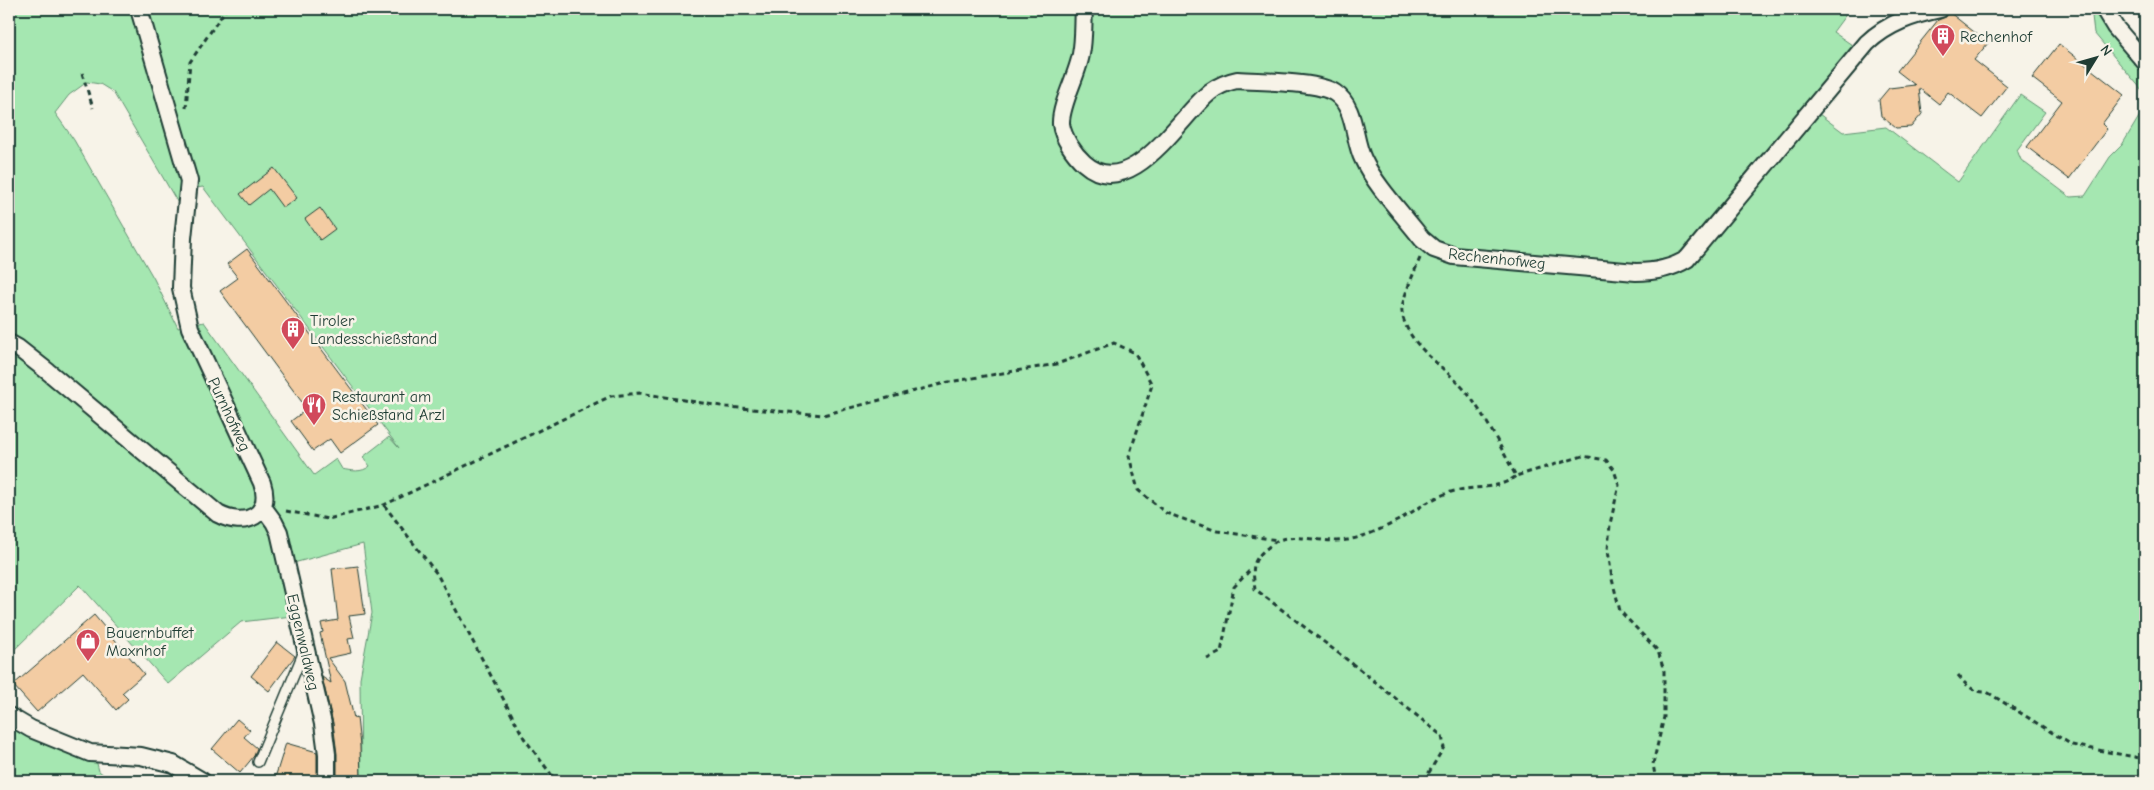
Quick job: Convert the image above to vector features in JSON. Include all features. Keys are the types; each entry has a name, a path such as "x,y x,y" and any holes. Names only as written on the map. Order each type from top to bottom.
{"street":[{"name":"Purnhofweg","path":"139,9 189,181 183,238 182,288 190,328 262,483 266,497 263,507"},
{"name":"Rechenhofweg","path":"1084,9 1081,55 1064,109 1061,125 1064,135 1076,155 1096,171 1105,173 1123,172 1135,166 1161,144 1209,92 1228,82 1237,80 1311,86 1330,90 1337,94 1348,107 1359,149 1372,174 1426,244 1443,253 1466,258 1636,272 1661,270 1680,264 1696,250 1867,43 1885,28 1901,20 1940,9"},
{"path":"2104,9 2115,27 2145,62"},
{"path":"9,343 51,374 218,514 232,520 243,520 258,514 263,507"},
{"name":"Eggenwaldweg","path":"263,507 274,522 278,532 323,724 327,754 327,781"},
{"path":"9,716 31,729 90,753 141,756 173,764 202,781"}],"lane":[{"path":"258,762 305,649"}],"path":[{"path":"186,109 190,62 226,9"},
{"path":"82,73 93,108"},
{"path":"1426,244 1412,276 1401,310 1409,335 1457,381 1468,395 1489,425 1516,476"},
{"path":"263,507 328,519 384,505 611,396 640,393 726,407 823,415 949,382 1057,364 1114,343 1135,353 1152,386 1129,456 1138,490 1166,513 1217,531 1277,540 1292,538 1325,542 1347,540 1369,534 1397,521 1435,498 1467,488 1505,484 1516,476 1584,456 1606,460 1614,470 1619,485 1610,524 1608,550 1612,579 1620,611 1658,651 1664,671 1664,717 1653,764 1656,781"},
{"path":"384,505 437,574 524,738 556,781"},
{"path":"1277,540 1256,557 1253,568 1255,589 1442,736 1444,747 1424,781"},
{"path":"1207,658 1221,652 1234,587 1253,568"},
{"path":"1958,675 1970,689 1978,692 1987,692 1997,700 2072,744 2145,758"}],"green space":[{"path":"9,9 1850,9 1833,32 1855,47 1807,105 1843,132 1886,127 1958,182 2020,95 2045,112 2017,150 2021,160 2070,197 2085,196 2110,157 2122,145 2145,107 2145,781 361,781 360,678 372,613 363,544 279,567 292,616 241,622 168,684 80,585 9,655","holes":["87,82 100,84 113,92 179,205 184,190 203,187 399,448 389,437 363,457 370,466 364,470 342,469 336,459 314,475 204,322 178,328 154,279 74,140 55,113 69,95"]},
{"path":"2100,11 2145,55 2145,98 2142,90 2094,33 2092,16"},
{"path":"9,720 96,760 99,771 111,781 9,781"}],"building":[{"name":"Rechenhof","path":"1949,12 1988,43 1974,60 2007,86 1982,118 1948,92 1939,104 1919,88 1922,114 1911,127 1896,128 1881,116 1879,100 1889,88 1915,85 1897,71 1938,20 1946,17"},
{"path":"2059,44 2124,95 2102,124 2107,129 2069,179 2027,147 2062,101 2032,78"},
{"path":"274,168 297,198 283,208 269,189 249,205 240,194"},
{"path":"320,208 335,229 320,240 305,219"},
{"name":"Tiroler Landesschießstand","path":"247,249 378,425 340,453 330,439 313,451 291,421 307,409 220,291 238,278 227,264"},
{"path":"358,566 365,614 349,616 354,638 348,639 351,653 328,658 345,681 354,718 357,717 361,781 337,781 337,754 333,723 322,677 331,683 320,633 323,632 321,623 338,620 332,569"},
{"path":"94,615 144,674 122,693 128,699 116,710 83,672 37,712 13,685"},
{"path":"277,642 295,656 269,691 251,676"},
{"path":"237,719 250,730 244,737 257,748 254,756 240,773 212,749"},
{"path":"286,743 317,752 317,781 274,781"}],"place":[{"name":"Rechenhof","path":"1943,57"},
{"name":"Tiroler Landesschießstand","path":"293,350"},
{"name":"Restaurant am Schießstand Arzl","path":"314,426"},
{"name":"Bauernbuffet Maxnhof","path":"88,662"}]}
